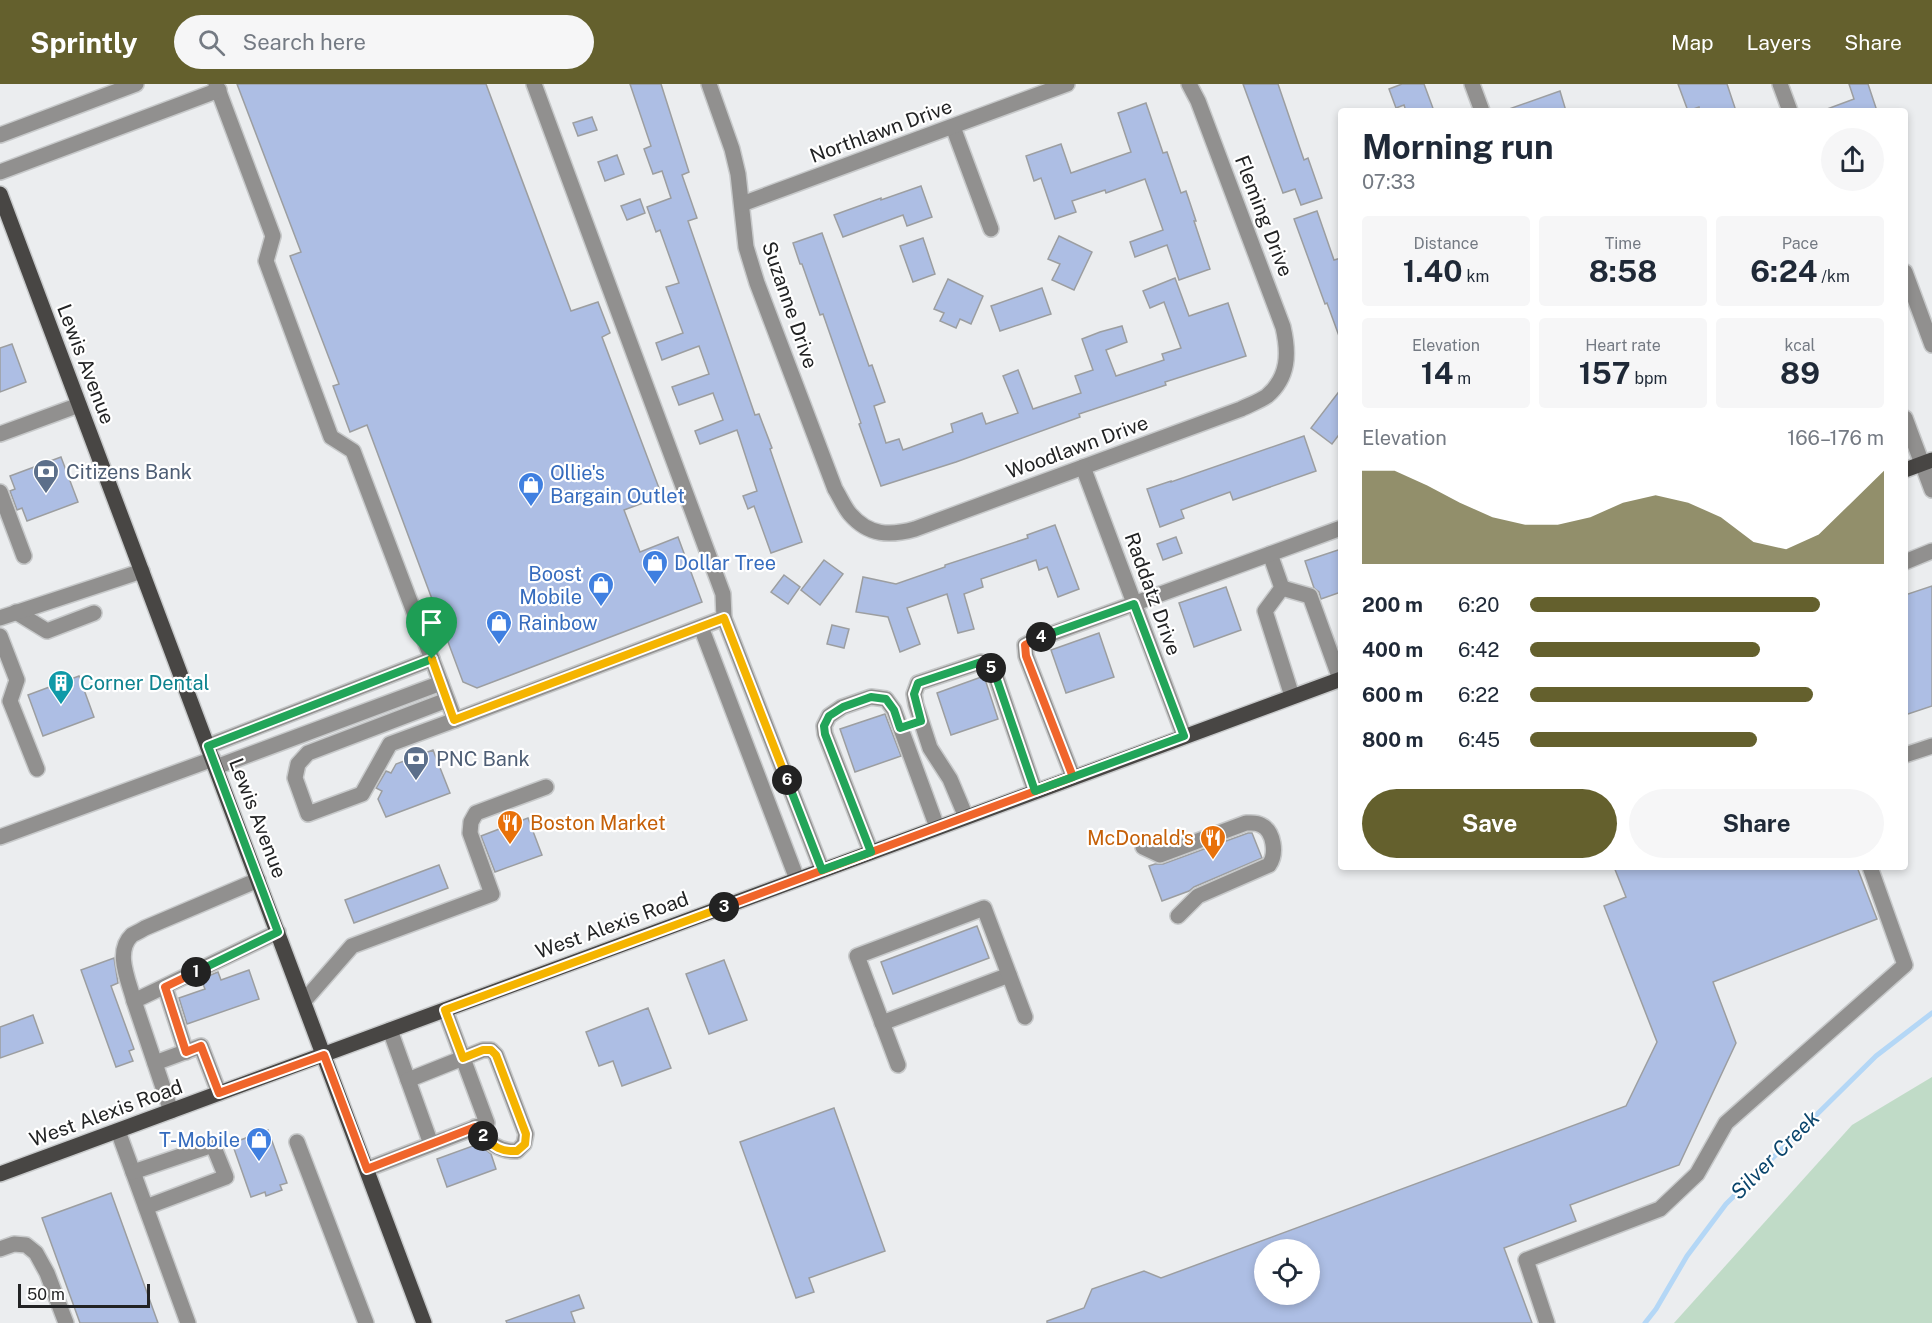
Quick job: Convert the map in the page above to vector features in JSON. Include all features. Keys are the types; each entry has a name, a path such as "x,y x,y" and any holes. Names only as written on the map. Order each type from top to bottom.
{"main road":[{"name":"Lewis Avenue","path":"0,194 424,1323"},
{"path":"1908,469 1927,462"},
{"name":"West Alexis Road","path":"0,1174 1338,680"}],"street":[{"path":"0,135 136,84"},
{"path":"534,84 723,594 724,618 822,870"},
{"name":"Suzanne Drive","path":"708,84 732,149 742,204 746,247 761,294 835,489 849,514 864,526"},
{"name":"Northlawn Drive","path":"742,204 1067,84"},
{"name":"Fleming Drive","path":"1189,84 1198,101 1283,327 1288,347 1287,366"},
{"path":"1472,84 1481,108"},
{"path":"1780,84 1789,108"},
{"path":"0,172 218,87 273,236 266,261 331,437 353,451 454,720"},
{"path":"953,127 991,229"},
{"path":"1908,280 1932,345"},
{"name":"Woodlawn Drive","path":"864,526 878,532 894,534 915,529 1250,405 1266,396 1278,383 1287,366"},
{"path":"0,434 79,405"},
{"path":"1908,424 1927,462 1932,490"},
{"name":"Raddatz Drive","path":"1083,466 1184,736"},
{"path":"0,492 24,555"},
{"path":"1073,777 1026,656 1025,645 1338,529"},
{"path":"1908,561 1932,551"},
{"path":"1270,554 1282,588"},
{"path":"0,618 142,571"},
{"path":"1282,588 1310,597 1338,674"},
{"path":"1282,588 1265,611 1292,696"},
{"path":"16,612 47,631 94,613"},
{"path":"447,700 308,753 298,764 295,778 308,814 362,794 390,744 724,618"},
{"path":"701,627 797,879"},
{"path":"0,636 17,680 10,701 37,769"},
{"path":"212,757 432,659"},
{"path":"966,817 950,779 930,748 914,694 918,683 981,662 990,665 1035,791"},
{"path":"0,837 212,757 441,683"},
{"path":"871,852 825,734 824,726 829,716 836,711 871,697 886,699 894,710 937,828"},
{"path":"900,728 921,721"},
{"path":"1908,754 1932,746"},
{"path":"304,1001 352,946 492,894 470,833 471,822 476,813 546,787"},
{"path":"1143,847 1160,855 1246,823 1259,823 1267,829 1274,850 1274,859 1269,865 1198,896 1178,916"},
{"path":"1547,1323 1526,1260 1660,1209 1697,1174 1726,1123 1905,965 1871,870"},
{"path":"171,1111 123,961 125,947 132,936 145,928 258,880"},
{"path":"898,1065 857,956 984,908 1025,1017"},
{"path":"134,1000 278,932"},
{"path":"882,1023 1009,975"},
{"path":"165,987 186,1052"},
{"path":"367,1169 487,1123 445,1010"},
{"path":"390,1030 431,1144"},
{"path":"156,1063 201,1046 219,1093"},
{"path":"408,1080 483,1050 491,1050 496,1055 526,1134 525,1144 517,1151 505,1152 490,1143 475,1127"},
{"path":"118,1131 188,1323"},
{"path":"297,1142 366,1323"},
{"path":"134,1172 213,1145 226,1177 146,1207"},
{"path":"0,1249 14,1244 26,1245 36,1253 47,1273 66,1323"}],"green space":[{"path":"1932,1077 1932,1323 1674,1323 1852,1125"}],"building":[{"path":"237,84 486,84 571,311 598,302 610,333 602,337 662,496 624,510 640,552 678,537 702,602 477,688 463,682 367,425 350,432 333,386 339,384 290,256 301,252"},
{"path":"630,84 661,84 689,172 682,175 697,218 688,221 755,415 759,414 772,448 770,449 802,542 771,553 754,506 748,509 743,496 757,491 737,430 700,444 695,431 723,420 713,393 679,405 672,387 709,374 699,346 662,360 656,343 683,333 666,287 679,283 660,230 656,232 647,207 671,198 662,171 653,174 644,149 651,146"},
{"path":"1243,84 1278,84 1304,160 1308,158 1322,198 1301,205 1295,189 1283,193"},
{"path":"1402,84 1424,84 1433,108 1405,108 1404,105 1396,108 1389,89"},
{"path":"1678,84 1727,84 1735,108 1699,107 1687,108"},
{"path":"1849,84 1868,84 1876,108 1830,108 1854,99"},
{"path":"1560,91 1565,108 1512,108"},
{"path":"1146,103 1163,153 1167,152 1181,193 1186,191 1210,269 1179,280 1167,245 1135,257 1130,242 1163,230 1145,179 1106,193 1105,190 1072,201 1076,212 1055,219 1041,178 1034,181 1026,156 1061,144 1071,173 1131,152 1118,113"},
{"path":"592,117 597,130 578,136 573,123"},
{"path":"617,155 624,174 605,181 598,162"},
{"path":"921,186 932,217 907,226 903,215 843,237 834,215"},
{"path":"640,199 645,213 627,220 621,206"},
{"path":"1317,211 1334,260 1338,259 1338,333 1327,303 1325,304 1294,219"},
{"path":"822,233 869,366 872,365 885,402 874,406 886,443 899,439 903,450 953,432 951,424 982,413 986,424 1018,413 1003,376 1018,370 1033,409 1081,393 1075,376 1093,370 1082,339 1100,332 1122,326 1127,342 1106,350 1116,376 1164,360 1162,354 1181,348 1164,302 1150,308 1143,291 1175,278 1189,316 1228,303 1246,356 1165,382 1166,385 1079,414 1080,417 956,462 881,486 823,314 820,315 793,243"},
{"path":"1059,236 1092,252 1074,290 1052,280 1060,264 1048,259"},
{"path":"923,238 935,274 913,282 900,246"},
{"path":"948,279 983,296 971,324 960,319 956,328 940,321 944,313 934,309"},
{"path":"1042,288 1051,314 1000,331 991,306"},
{"path":"12,344 26,382 0,392 0,348"},
{"path":"1338,393 1338,436 1332,444 1311,428"},
{"path":"1304,436 1316,471 1233,500 1230,492 1181,510 1184,518 1160,527 1147,489"},
{"name":"Citizens Bank","path":"61,457 78,502 27,521 22,508 17,510 10,491 15,489 10,476"},
{"path":"1055,525 1079,589 1058,597 1047,567 1039,570 1036,560 981,579 983,587 964,594 974,629 958,633 947,594 907,608 920,644 900,652 888,617 856,612 863,577 896,584 945,567 945,565 1028,538 1027,535"},
{"path":"1176,537 1182,553 1163,560 1157,544"},
{"path":"1338,550 1338,593 1321,599 1319,592 1314,588 1305,561"},
{"path":"824,560 843,574 820,605 801,590"},
{"path":"784,575 800,587 788,604 771,592"},
{"path":"1932,586 1932,706 1908,714 1908,594"},
{"path":"1226,587 1241,630 1194,647 1179,603"},
{"path":"832,625 849,629 844,648 827,644"},
{"path":"1099,633 1114,677 1066,693 1051,650"},
{"name":"Corner Dental","path":"79,676 94,717 43,736 28,695"},
{"path":"984,676 998,719 951,735 937,693"},
{"path":"885,714 901,756 855,772 840,729"},
{"name":"PNC Bank","path":"433,750 450,793 386,817 378,799 382,791 376,788 386,771 391,773 396,764"},
{"name":"Boston Market","path":"528,818 542,855 495,872 481,836"},
{"name":"McDonald's","path":"1252,833 1262,858 1162,901 1149,866 1163,864"},
{"path":"439,865 448,888 354,923 345,900"},
{"path":"1615,870 1858,870 1877,919 1713,982 1736,1043 1679,1165 1570,1205 1576,1221 1504,1248 1532,1323 1047,1323 1047,1321 1084,1308 1092,1289 1144,1271 1161,1278 1254,1244 1254,1305 1320,1305 1320,1239 1266,1239 1626,1106 1657,1042 1604,906 1626,897"},
{"path":"977,926 989,958 893,994 881,962"},
{"path":"114,958 118,983 111,986 134,1049 129,1051 133,1061 116,1067 81,970"},
{"path":"724,960 747,1020 709,1034 686,974"},
{"path":"249,970 259,999 187,1024 179,998 205,989 201,979 218,972 221,980"},
{"path":"648,1008 671,1068 622,1086 613,1061 599,1066 586,1032"},
{"path":"33,1015 43,1043 0,1058 0,1027"},
{"path":"834,1108 885,1251 809,1278 814,1292 796,1298 740,1142"},
{"name":"T-Mobile","path":"268,1130 287,1183 280,1185 282,1190 266,1196 265,1192 251,1197 232,1143"},
{"path":"478,1144 491,1154 496,1169 447,1187 437,1159"},
{"path":"111,1193 158,1323 80,1323 42,1218"},
{"path":"579,1295 584,1308 571,1312 575,1323 507,1323 506,1321"}],"waterway":[{"name":"Silver Creek","path":"1645,1323 1656,1309 1687,1256 1726,1204 1876,1056 1932,1013"}],"place":[{"name":"Citizens Bank","path":"46,495"},
{"name":"Ollie's Bargain Outlet","path":"531,508"},
{"name":"Dollar Tree","path":"655,586"},
{"name":"Boost Mobile","path":"601,608"},
{"name":"Rainbow","path":"499,646"},
{"name":"Corner Dental","path":"61,706"},
{"name":"PNC Bank","path":"416,782"},
{"name":"Boston Market","path":"510,846"},
{"name":"McDonald's","path":"1213,861"},
{"name":"T-Mobile","path":"259,1163"}],"route":[{"path":"432,659 208,746 278,932 165,987 186,1052 201,1046 219,1093 324,1055 367,1169 475,1127 490,1143 505,1152 517,1151 525,1144 526,1134 496,1055 491,1050 483,1050 463,1058 445,1010 937,828 987,809 1003,803 1030,793 1073,777 1026,656 1025,645 1032,641 1134,604 1184,736 1049,786 1035,791 990,665 981,662 918,683 914,694 921,721 900,728 894,710 886,699 871,697 843,707 829,716 824,726 825,734 871,852 822,870 724,618 454,720 432,659"}]}
